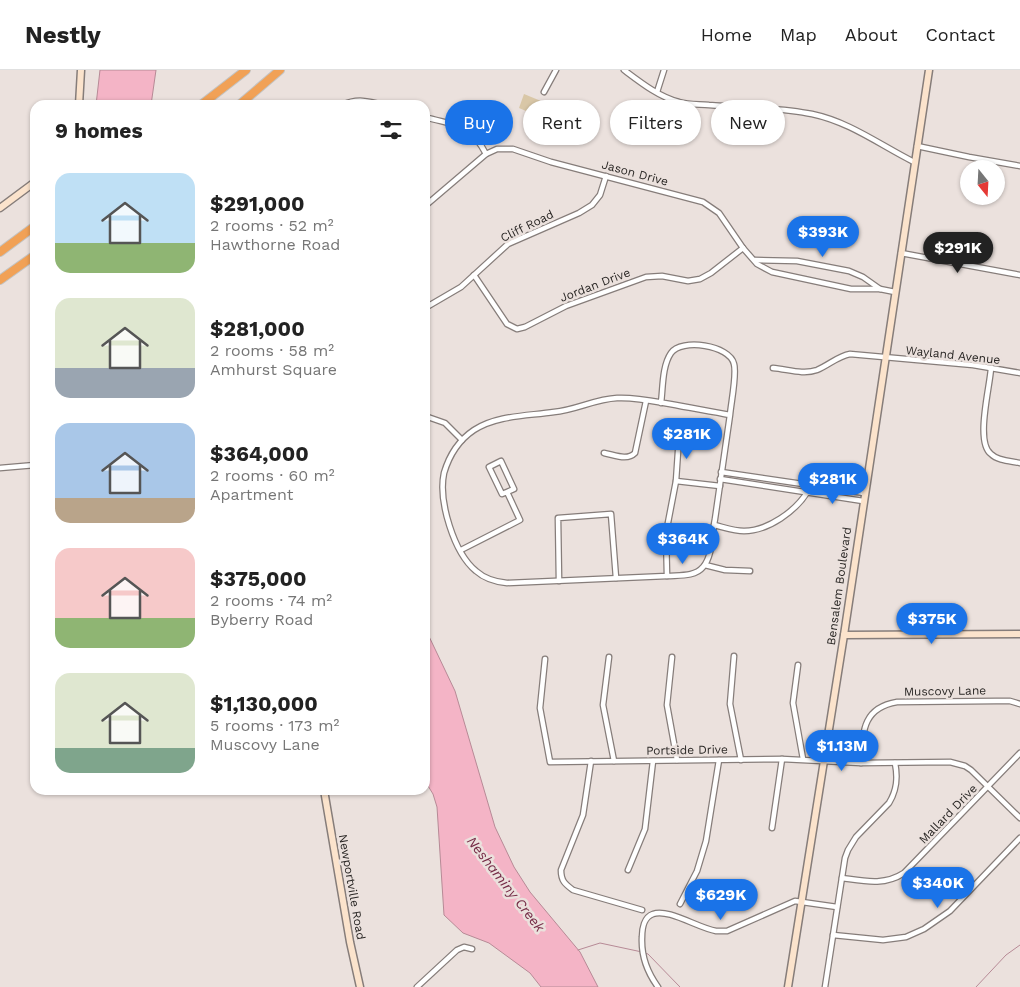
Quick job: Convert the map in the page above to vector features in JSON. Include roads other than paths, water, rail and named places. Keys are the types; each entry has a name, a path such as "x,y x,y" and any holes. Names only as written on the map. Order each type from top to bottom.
{"highway":[{"path":"207,100 246,70"},
{"path":"244,100 280,70"},
{"path":"0,252 30,230"},
{"path":"0,280 30,258"}],"main road":[{"path":"79,100 81,70"},
{"name":"Bensalem Boulevard","path":"788,987 844,635 929,70"},
{"path":"0,208 30,186"},
{"path":"844,635 1020,634"},
{"name":"Newportville Road","path":"325,795 350,942 360,987"}],"street":[{"path":"544,92 556,70"},
{"path":"624,70 657,92 679,102 805,113 835,120 914,162"},
{"path":"657,92 664,70"},
{"path":"430,119 470,131 481,144 486,154 430,202"},
{"path":"917,146 969,158 1020,166"},
{"name":"Jason Drive","path":"486,154 497,149 513,148 551,162 703,202 719,213 744,248 760,266 778,274 805,278 850,289 880,289 895,292"},
{"name":"Cliff Road","path":"430,305 457,290 508,244 579,213 592,205 600,194 606,176"},
{"name":"Jordan Drive","path":"474,275 507,324 514,329 520,329 566,306 646,277 662,276 688,280 700,279 744,248"},
{"path":"900,253 1020,275"},
{"name":"Jason Drive","path":"755,260 797,262 849,271 863,277 880,289"},
{"path":"661,403 667,362 673,350 684,345 714,348 726,353 732,359 735,366 730,415 710,552 705,565 694,573 667,576 507,583 491,580 470,565 449,523 445,508 444,479 450,458 462,440 474,430 493,421 561,412 603,400 618,398 646,400 661,403 730,415"},
{"name":"Wayland Avenue","path":"773,368 806,372 819,369 846,355 861,354 991,368 1020,373"},
{"path":"991,368 983,427 985,447 996,458 1020,463"},
{"path":"604,453 628,458 633,456 646,400"},
{"path":"430,418 445,423 462,440"},
{"path":"667,576 666,533 676,481 679,437"},
{"path":"501,461 514,488 507,492 502,494 489,467 501,461"},
{"path":"0,468 30,465"},
{"path":"721,472 864,493"},
{"path":"720,479 808,491 863,501"},
{"path":"676,481 720,486"},
{"path":"714,525 742,531 753,530 774,522 792,510 801,503 808,491"},
{"path":"461,550 520,520 507,492"},
{"path":"559,581 558,518 611,514 616,578"},
{"path":"705,565 725,570 750,572"},
{"path":"734,656 730,704 741,760"},
{"path":"609,657 603,706 614,761"},
{"path":"672,657 667,705 677,760"},
{"name":"Portside Drive","path":"546,658 540,708 550,762 824,760"},
{"path":"798,665 792,704 803,759"},
{"name":"Muscovy Lane","path":"861,763 865,725 871,715 882,706 897,702 1010,701 1020,704"},
{"name":"Mallard Drive","path":"842,878 880,882 891,880 904,873 1020,754"},
{"path":"772,828 782,759"},
{"path":"680,904 697,871 706,840 718,760"},
{"path":"824,760 861,763 957,763 971,770 988,786"},
{"path":"591,761 583,815 561,870 561,878 573,890 642,910"},
{"path":"628,870 645,830 653,761"},
{"path":"825,987 845,858 852,842 890,803 897,784 895,763"},
{"name":"Mallard Drive","path":"988,786 1020,818"},
{"path":"833,935 883,940 906,936 924,930 950,911 1020,838"},
{"path":"658,987 644,963 642,948 644,922 653,913 666,914 716,931 727,931 795,901 837,907"},
{"path":"417,987 457,950 465,947 472,948"}],"water":[{"path":"100,70 156,70 152,100 97,100"},
{"name":"Neshaminy Creek","path":"430,638 455,691 495,827 514,867 530,892 580,952 598,987 541,987 530,973 489,943 463,933 444,915 437,807 430,789"}],"waterway":[{"path":"578,950 600,943 642,952"},
{"path":"976,987 1006,955 1020,945"},
{"path":"645,953 680,987"}]}
